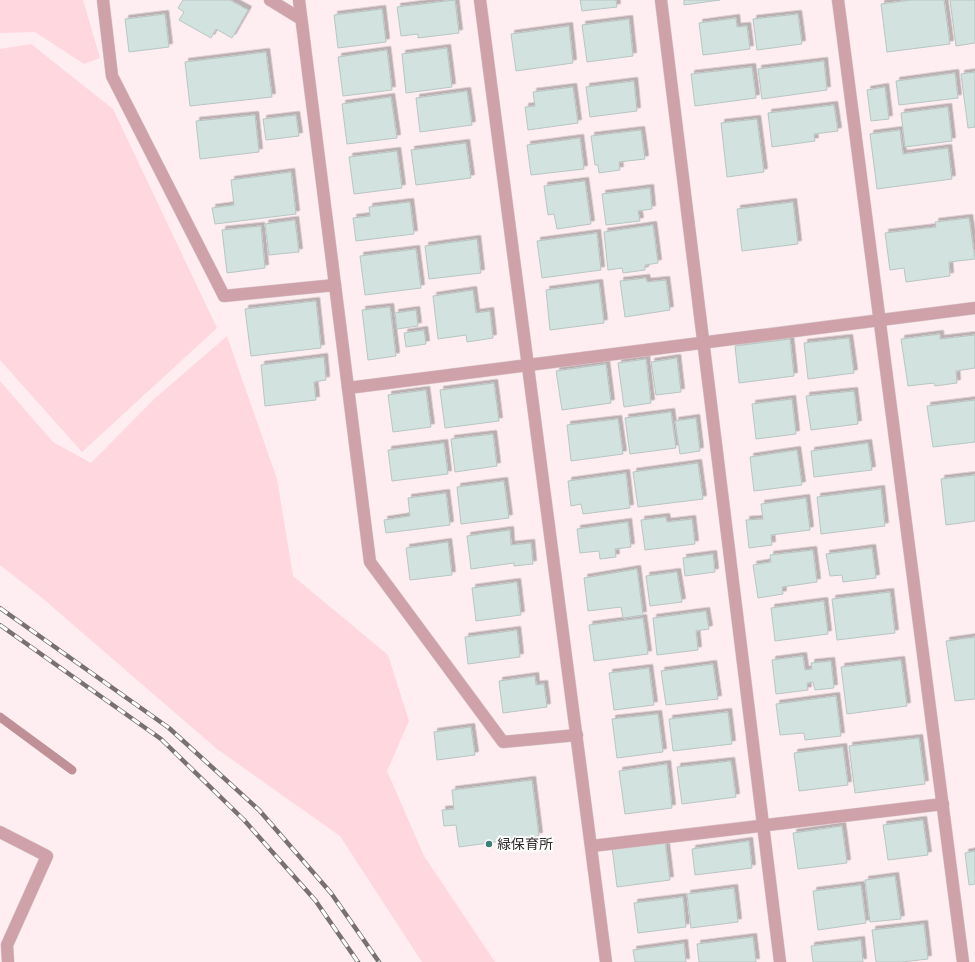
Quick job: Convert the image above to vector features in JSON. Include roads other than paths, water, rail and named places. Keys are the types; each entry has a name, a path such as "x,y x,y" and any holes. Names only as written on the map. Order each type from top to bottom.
{"street":[{"path":"103,0 112,76 224,296 335,285"},
{"path":"270,0 301,19"},
{"path":"299,0 370,562 503,742 577,735"},
{"path":"480,0 606,962"},
{"path":"661,0 780,962"},
{"path":"838,0 963,962"},
{"path":"348,388 975,308"},
{"path":"592,846 943,804"},
{"path":"0,832 47,856 8,945 8,962"}],"waterway":[{"path":"0,717 72,770"}],"railway":[{"path":"0,608 169,728 259,810 331,893 379,962"},
{"path":"0,625 161,739 244,820 315,900 358,962"}],"place":[{"name":"緑保育所","path":"489,844"}]}
